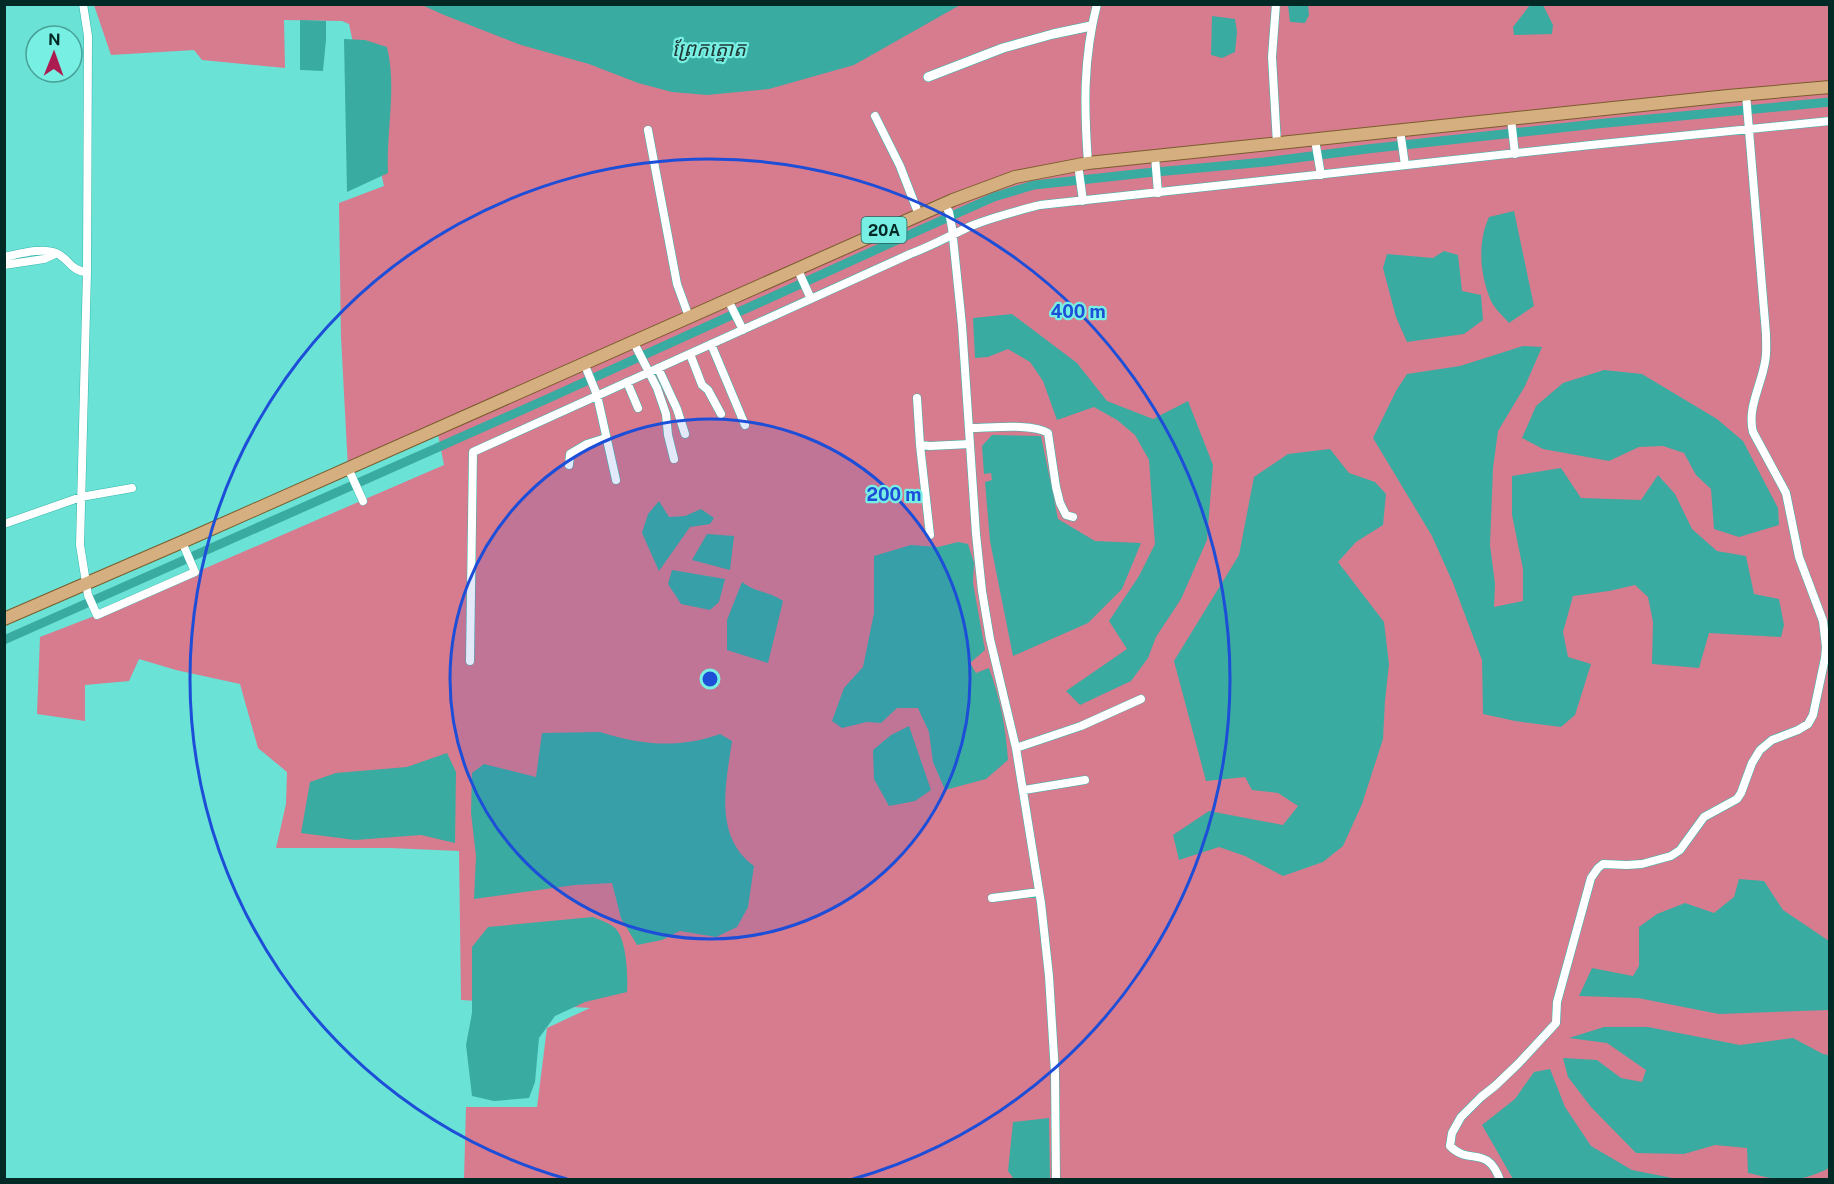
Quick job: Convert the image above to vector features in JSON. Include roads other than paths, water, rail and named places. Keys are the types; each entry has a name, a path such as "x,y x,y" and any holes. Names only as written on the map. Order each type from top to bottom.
{"main road":[{"name":"20A","path":"4,619 87,590 636,347 689,317 731,304 797,268 919,215 946,208 1015,177 1083,164 1156,161 1400,130 1830,87"}],"street":[{"path":"83,4 88,36 87,272 80,545 87,590 97,615 195,572 184,547"},
{"path":"1083,201 1085,77 1091,26 1097,4"},
{"path":"1276,4 1272,57 1277,144"},
{"path":"928,77 1003,48 1091,26"},
{"path":"1500,1179 1495,1168 1486,1159 1461,1154 1454,1150 1450,1146 1452,1133 1461,1117 1518,1064 1556,1023 1557,1002 1591,878 1604,864 1627,866 1642,864 1664,858 1680,850 1704,818 1737,799 1760,750 1772,740 1808,724 1814,715 1817,703 1826,647 1823,621 1799,557 1786,493 1753,432 1751,423 1751,412 1766,360 1766,334 1746,94"},
{"path":"875,116 900,166 919,215"},
{"path":"1511,119 1515,154"},
{"path":"470,661 473,452 596,392 627,382 647,369 658,368 690,354 741,328 811,299 953,232 1040,206 1158,188 1321,175 1404,161 1515,154 1749,126 1830,121"},
{"path":"648,130 677,284 689,317"},
{"path":"1400,130 1404,161"},
{"path":"1315,140 1321,175"},
{"path":"1156,161 1158,188"},
{"path":"946,208 953,232 970,428 976,534 988,630 1024,790 1049,976 1055,1073 1056,1179"},
{"path":"4,257 42,251 56,253 78,272 87,272"},
{"path":"4,266 44,259 56,253"},
{"path":"797,268 811,299"},
{"path":"731,304 741,328"},
{"path":"711,344 745,425"},
{"path":"636,347 666,414 674,459"},
{"path":"690,354 702,386 708,390 721,414"},
{"path":"658,368 677,409 685,434"},
{"path":"586,369 596,392 616,480"},
{"path":"627,382 638,408"},
{"path":"917,398 930,535"},
{"path":"970,428 1032,428 1042,429 1048,433 1060,503 1066,515 1073,517"},
{"path":"569,465 570,454 587,444 606,438"},
{"path":"920,445 970,444"},
{"path":"350,473 363,501"},
{"path":"4,524 81,497 132,488"},
{"path":"1016,748 1081,726 1141,699"},
{"path":"1024,790 1085,780"},
{"path":"992,898 1039,892"}],"water":[{"name":"ព្រែកត្នោត","path":"422,5 960,5 854,65 769,89 707,95 672,92 638,83 589,64 521,45"},
{"path":"1288,5 1308,5 1309,15 1305,23 1290,22"},
{"path":"1530,5 1543,5 1553,25 1552,34 1514,35 1513,27"},
{"path":"1212,16 1235,19 1237,32 1235,52 1222,58 1211,55"},
{"path":"300,20 326,21 323,71 300,70"},
{"path":"344,39 365,40 387,47 391,78 388,173 347,192"},
{"path":"1514,211 1534,306 1509,323 1497,310 1487,291 1482,270 1481,248 1489,217"},
{"path":"1444,251 1458,255 1462,291 1481,295 1483,320 1464,334 1407,342 1396,317 1383,268 1387,254 1433,258"},
{"path":"1012,314 1077,363 1107,401 1153,419 1188,401 1213,465 1207,540 1181,599 1156,637 1148,658 1131,681 1080,705 1066,691 1127,649 1109,621 1139,576 1155,544 1149,460 1135,435 1117,420 1094,407 1057,420 1043,381 1030,362 1008,349 988,357 975,358 973,318"},
{"path":"1523,346 1542,347 1525,386 1498,431 1493,468 1490,545 1495,584 1494,607 1523,601 1523,569 1512,515 1512,476 1561,468 1581,498 1641,500 1658,475 1675,494 1692,529 1717,551 1746,556 1754,594 1779,599 1784,625 1781,637 1709,633 1699,668 1652,664 1653,622 1648,597 1635,585 1573,596 1563,632 1568,657 1591,664 1575,715 1561,727 1483,714 1482,660 1453,583 1432,536 1373,438 1407,374 1460,366"},
{"path":"1604,370 1642,374 1717,419 1743,441 1778,508 1779,525 1739,537 1714,529 1711,489 1696,475 1684,453 1663,446 1639,447 1609,461 1543,449 1522,438 1536,406 1563,383"},
{"path":"992,435 1041,436 1058,519 1095,541 1141,543 1122,589 1088,623 1013,656 990,541 985,482 992,480 991,473 984,474 982,446"},
{"path":"1330,449 1349,473 1375,482 1386,494 1383,525 1356,542 1338,562 1384,622 1389,664 1383,739 1362,804 1343,846 1323,862 1283,876 1245,856 1219,847 1179,860 1173,835 1209,811 1283,825 1298,806 1278,793 1252,790 1245,777 1206,781 1174,661 1239,555 1254,477 1288,454"},
{"path":"659,501 669,517 685,516 701,509 714,518 710,524 690,527 659,571 642,533 648,514"},
{"path":"707,534 734,536 730,570 692,560"},
{"path":"958,542 968,544 974,563 973,583 985,650 970,663 976,673 989,668 1002,713 1008,760 986,779 945,790 933,762 929,732 918,708 897,708 881,723 867,722 842,728 832,721 844,688 863,667 874,613 874,556 911,545 938,547"},
{"path":"672,570 725,579 719,602 710,610 681,604 668,584"},
{"path":"742,582 783,601 768,663 727,650 727,620"},
{"path":"909,726 931,790 915,801 889,806 874,779 873,750 891,735"},
{"path":"600,732 630,740 660,744 690,742 720,734 732,741 727,774 725,808 727,825 732,840 741,854 754,866 748,907 737,927 716,937 680,931 662,940 637,945 621,918 612,883 575,885 474,899 476,856 471,813 472,773 484,764 536,777 542,733"},
{"path":"447,753 456,772 455,843 421,835 355,840 301,833 310,782 336,773 407,767"},
{"path":"1739,879 1764,881 1783,910 1829,941 1829,1010 1719,1014 1638,998 1579,996 1592,968 1633,976 1639,966 1639,927 1657,914 1685,903 1714,913 1734,897"},
{"path":"593,917 613,926 619,933 626,958 627,992 585,1002 555,1016 539,1038 535,1082 529,1098 494,1101 472,1096 466,1045 472,1013 472,947 488,927"},
{"path":"1604,1027 1648,1027 1740,1045 1793,1038 1829,1055 1829,1168 1808,1177 1789,1180 1748,1173 1747,1148 1715,1145 1684,1154 1636,1153 1591,1107 1568,1077 1563,1058 1597,1060 1621,1078 1642,1082 1646,1070 1607,1043 1569,1038"},
{"path":"1550,1069 1565,1107 1591,1146 1632,1170 1677,1179 1513,1179 1482,1125 1515,1099 1534,1072"},
{"path":"1049,1118 1050,1179 1014,1179 1008,1171 1013,1122"}],"waterway":[{"path":"4,640 547,399 994,197 1034,185 1265,162 1596,124 1830,102"}]}
